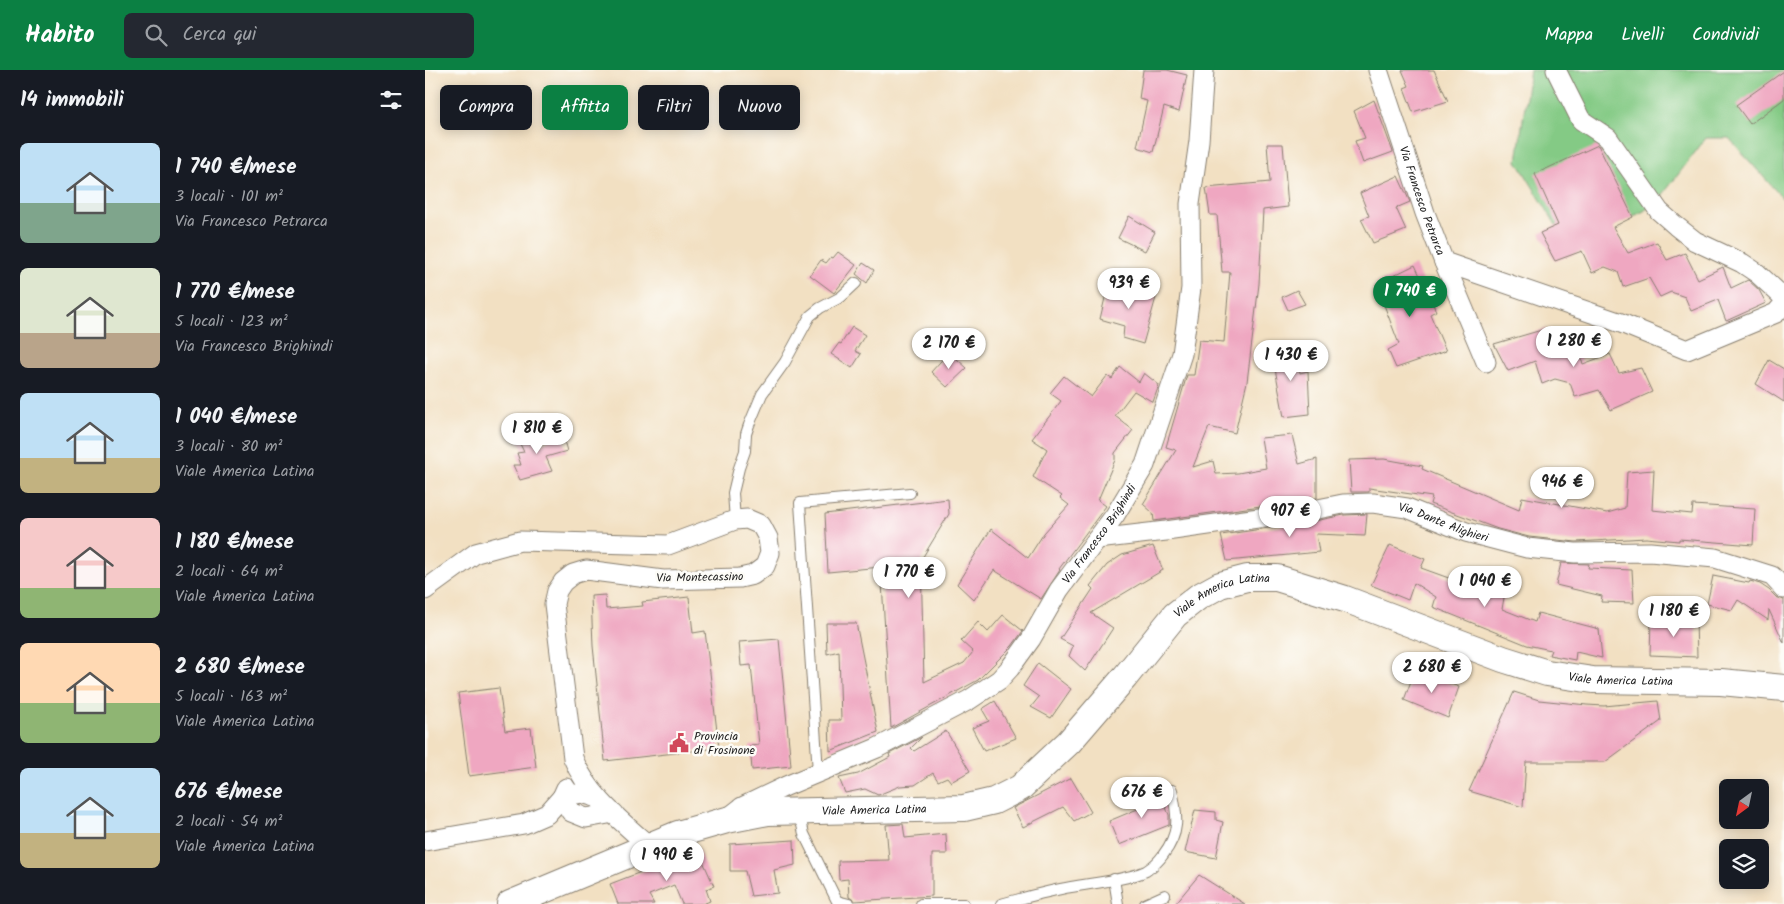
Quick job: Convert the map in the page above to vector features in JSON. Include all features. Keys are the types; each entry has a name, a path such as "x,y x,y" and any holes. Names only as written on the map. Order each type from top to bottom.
{"main road":[{"name":"Viale America Latina","path":"510,904 678,834 727,820 768,812 964,808 994,801 1020,788 1069,742 1125,678 1175,615 1198,597 1220,585 1247,578 1277,578 1345,599 1503,659 1547,673 1593,680 1721,682 1784,688"}],"street":[{"name":"Via Francesco Petrarca","path":"1378,70 1425,213 1444,262 1621,323 1687,350 1780,314 1783,297 1774,287 1742,264 1695,240 1659,211 1607,138 1581,120 1556,70"},
{"name":"Via Francesco Brighindi","path":"727,820 742,807 818,772 877,748 969,700 999,680 1031,639 1059,590 1115,515 1145,465 1182,354 1191,288 1190,204 1199,141 1205,71"},
{"path":"1444,262 1486,362"},
{"name":"Via Dante Alighieri","path":"1097,539 1307,511 1343,504 1373,503 1407,508 1466,532 1527,548 1575,553 1650,552 1715,558 1772,576 1784,589"},
{"name":"Via Montecassino","path":"649,846 598,798 579,773 573,758 554,604 557,592 563,582 573,574 586,570 663,580 740,578 753,575 765,566 770,553 768,538 761,525 747,519 735,520"},
{"path":"425,590 476,553 520,541 668,545 735,520"},
{"path":"1769,576 1784,564"},
{"path":"425,841 524,824 547,814 562,797 571,778 573,758"},
{"path":"562,797 582,793 598,798"},
{"path":"562,797 571,812 586,818 614,813"}],"lane":[{"path":"735,520 733,493 745,451 746,434 762,394 785,362 811,316 820,308 841,297 856,283"},
{"path":"818,772 800,503 910,493"},
{"path":"1001,904 1146,870 1159,860 1169,847 1177,830 1177,810 1172,790"},
{"path":"795,811 837,901 849,904"},
{"path":"1114,879 1117,904"},
{"path":"1145,904 1165,894"},
{"path":"921,904 964,904"}],"green space":[{"path":"1530,70 1784,70 1784,200 1729,138 1706,138 1661,197 1644,211 1597,234 1586,214 1556,225 1517,161"}],"building":[{"path":"1143,70 1167,70 1187,75 1179,112 1164,107 1153,152 1137,147 1147,101 1139,99"},
{"path":"1402,70 1434,70 1448,101 1413,112 1404,88 1409,86"},
{"path":"1784,71 1784,99 1750,124 1736,105"},
{"path":"1374,100 1393,152 1363,163 1355,141 1365,138 1354,111"},
{"path":"1267,144 1283,144 1288,207 1263,210 1259,284 1247,382 1235,433 1209,427 1193,467 1213,461 1216,474 1238,473 1266,468 1261,438 1292,435 1299,464 1317,459 1317,498 1154,521 1153,513 1143,504 1176,450 1166,447 1187,375 1194,375 1199,340 1224,342 1230,272 1222,272 1217,215 1210,215 1206,188 1270,182"},
{"path":"1598,145 1633,217 1613,227 1628,253 1657,242 1667,260 1685,253 1698,279 1723,267 1731,288 1748,280 1759,290 1766,303 1726,321 1718,300 1691,311 1685,297 1671,292 1660,297 1649,278 1623,287 1618,272 1605,267 1592,273 1582,251 1555,261 1540,233 1558,225 1535,174"},
{"path":"1398,176 1410,202 1396,208 1406,230 1373,243 1361,219 1369,216 1360,193"},
{"path":"1129,216 1155,232 1145,251 1118,238"},
{"path":"838,252 856,265 834,293 810,275 821,260 826,263"},
{"path":"863,263 874,270 867,283 856,274"},
{"path":"1415,265 1436,311 1430,314 1446,351 1396,368 1388,350 1399,344 1376,284"},
{"path":"1109,281 1157,294 1143,344 1123,338 1124,326 1100,319"},
{"path":"1297,290 1305,304 1288,310 1282,297"},
{"path":"852,327 865,335 855,351 861,354 852,368 831,354 839,343 841,344"},
{"path":"1545,329 1552,346 1573,338 1583,364 1610,354 1619,373 1641,368 1652,392 1611,410 1599,390 1575,397 1570,383 1555,379 1542,384 1535,361 1508,371 1494,344"},
{"path":"1295,345 1300,373 1308,371 1310,414 1284,417 1271,347"},
{"path":"949,352 967,368 947,387 931,372"},
{"path":"1769,360 1784,369 1784,402 1756,384"},
{"path":"1120,367 1139,382 1144,373 1159,385 1153,402 1134,391 1115,416 1133,430 1115,453 1115,460 1098,500 1106,506 1059,569 1041,599 994,570 974,600 957,584 991,529 1028,558 1044,533 1069,505 1060,498 1062,496 1033,477 1047,449 1032,439 1061,401 1050,393 1064,376 1091,397 1107,376 1112,379"},
{"path":"534,431 540,445 562,434 567,451 546,457 552,471 520,480 513,465 521,465 517,453 524,452 517,438"},
{"path":"1384,459 1423,466 1422,469 1519,510 1522,497 1607,513 1625,508 1627,472 1654,470 1652,510 1692,514 1693,505 1755,509 1753,545 1679,539 1679,541 1646,538 1576,542 1529,537 1498,529 1430,504 1432,497 1369,488 1369,492 1351,492 1349,460"},
{"path":"948,499 949,514 921,560 924,682 964,663 973,652 961,641 978,622 988,632 1003,615 1023,631 1012,646 978,680 891,728 881,567 828,572 825,514"},
{"path":"1367,514 1365,536 1316,534 1319,552 1227,561 1221,535 1344,515"},
{"path":"1390,545 1425,559 1421,568 1504,598 1502,609 1535,622 1538,613 1599,629 1602,658 1576,652 1575,660 1549,655 1551,650 1527,645 1433,607 1436,597 1414,583 1408,600 1371,585"},
{"path":"1153,546 1163,570 1091,613 1113,628 1085,671 1069,656 1073,646 1060,639 1093,589 1090,586 1107,565 1122,555"},
{"path":"1561,563 1589,564 1588,568 1632,570 1634,603 1601,602 1602,596 1556,585"},
{"path":"1713,576 1760,584 1776,597 1784,600 1784,643 1769,610 1768,620 1738,600 1732,610 1707,604"},
{"path":"605,595 606,609 643,606 642,602 689,597 693,633 705,631 719,748 605,761 593,646 591,596"},
{"path":"1651,620 1696,620 1697,657 1650,655"},
{"path":"826,623 856,623 878,732 830,751 829,720 841,720 839,651 827,654"},
{"path":"779,639 791,766 752,770 750,746 759,745 751,665 741,666 739,642"},
{"path":"1038,663 1071,689 1051,718 1031,707 1039,697 1023,686"},
{"path":"1415,670 1459,687 1448,718 1404,700"},
{"path":"499,688 505,731 531,728 536,767 469,776 458,693"},
{"path":"1514,692 1539,700 1587,705 1604,706 1658,701 1661,721 1605,762 1526,762 1523,807 1469,791"},
{"path":"995,701 1016,738 984,751 972,728 989,721 982,709"},
{"path":"946,731 970,771 951,782 947,777 938,781 933,773 915,785 900,786 878,795 865,789 845,793 839,778 858,774 890,757 889,754 922,737 911,748 914,751"},
{"path":"1071,778 1091,812 1074,821 1063,807 1023,827 1013,808"},
{"path":"1158,787 1169,815 1169,825 1119,845 1109,821 1147,805 1142,793"},
{"path":"1195,810 1216,812 1216,820 1223,822 1216,858 1185,852"},
{"path":"903,824 905,838 946,834 947,854 932,854 932,896 855,901 849,897 848,879 839,880 838,861 889,860 886,825"},
{"path":"794,840 795,865 774,870 778,893 751,896 745,871 730,871 730,844"},
{"path":"698,850 714,886 706,889 710,901 703,904 682,904 674,885 649,895 654,904 618,904 610,884"},
{"path":"1199,875 1245,904 1175,904"}],"place":[{"name":"Provincia di Frosinone","path":"679,743"}]}
